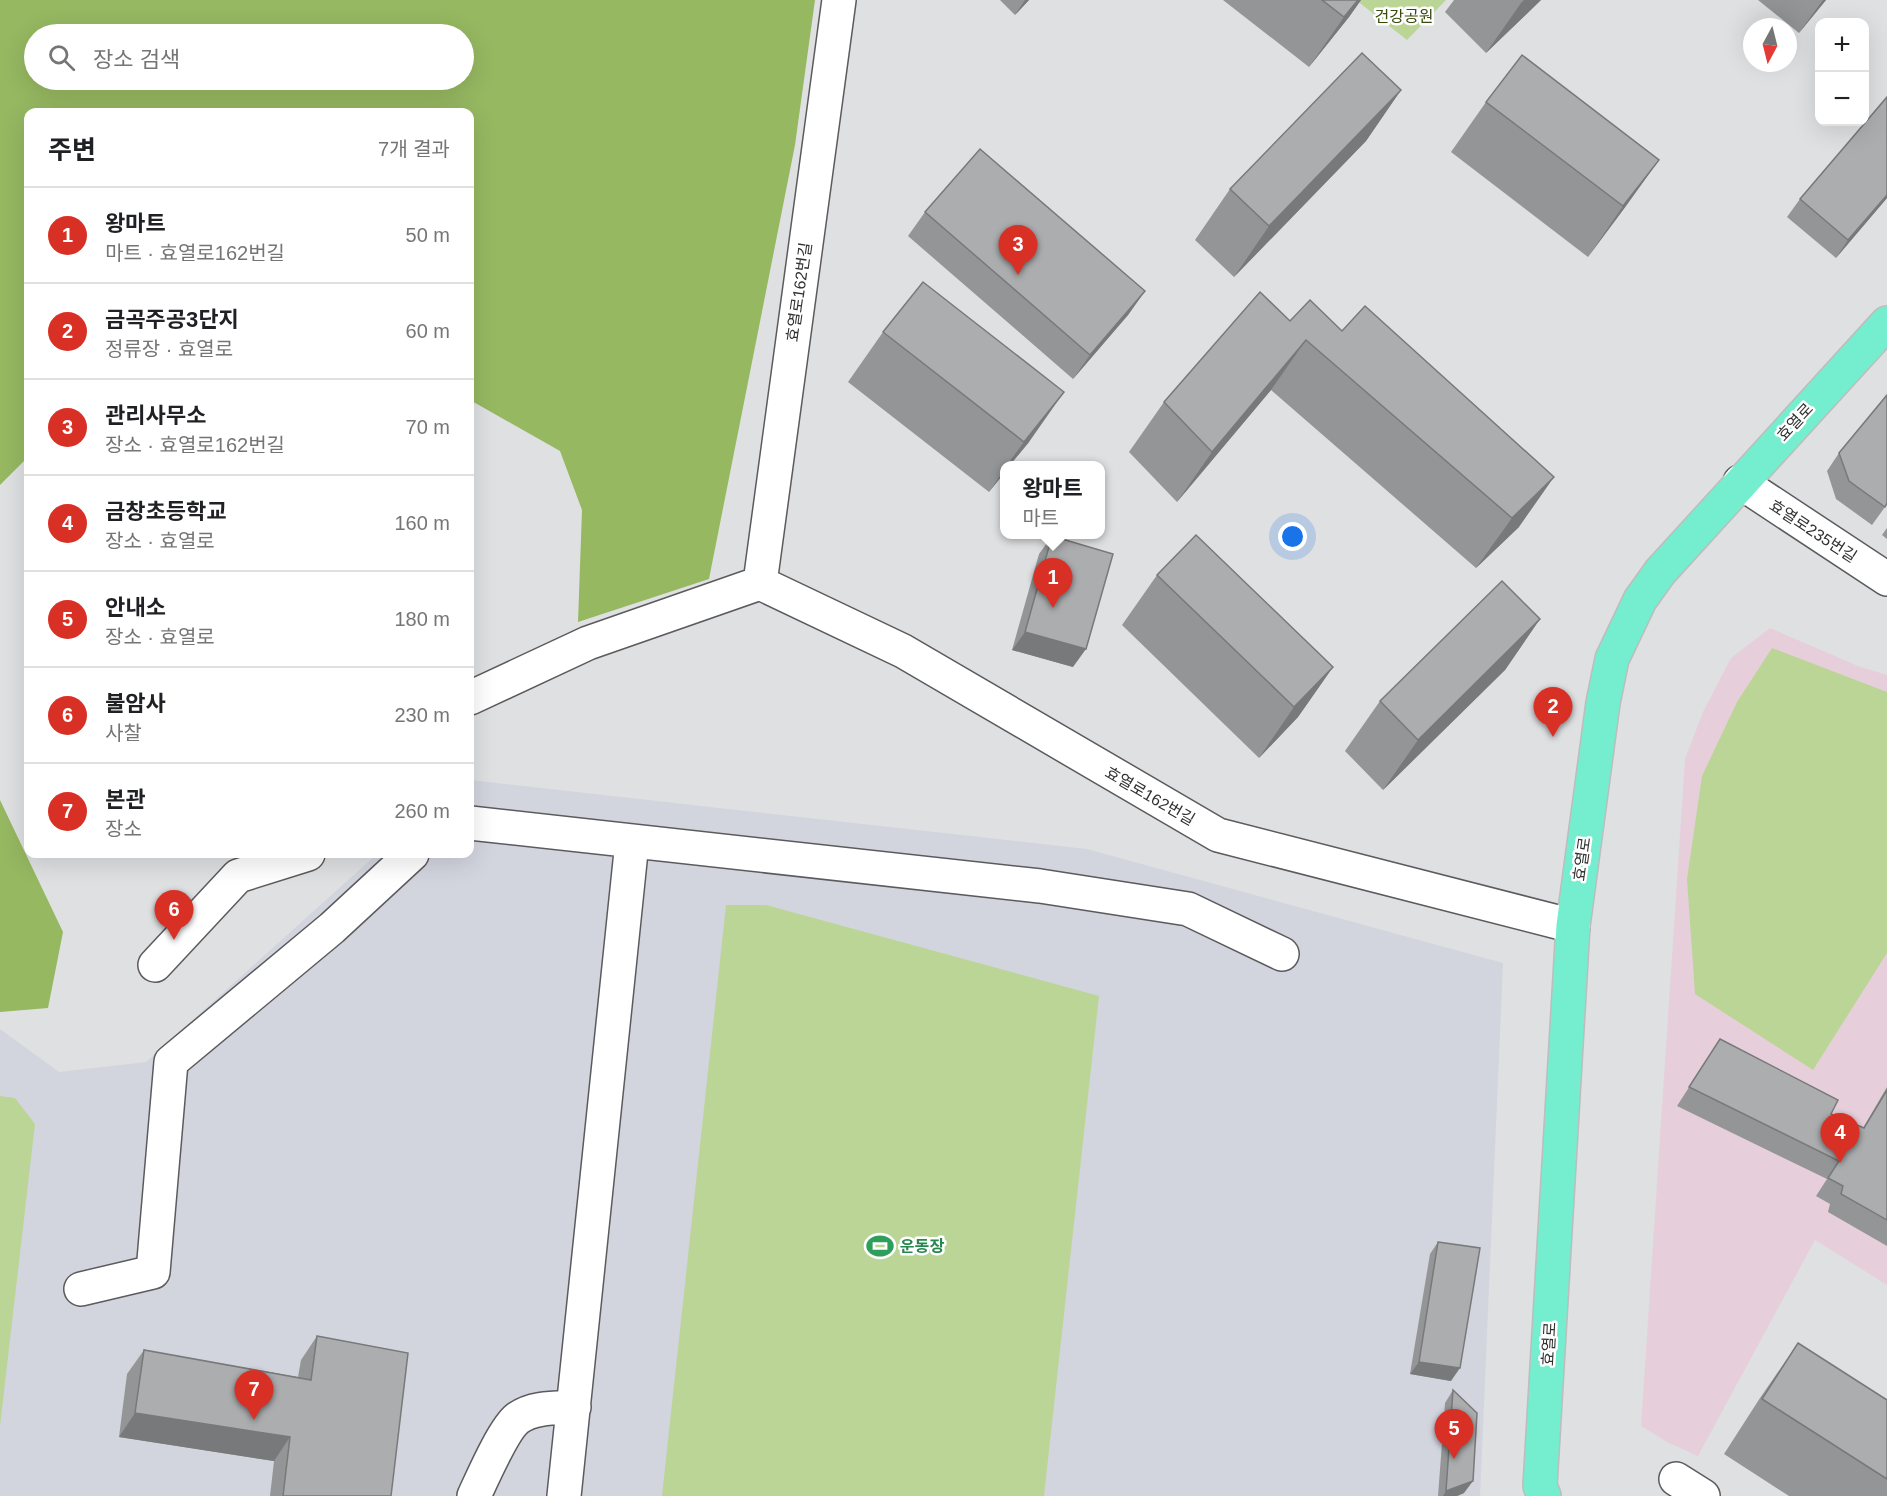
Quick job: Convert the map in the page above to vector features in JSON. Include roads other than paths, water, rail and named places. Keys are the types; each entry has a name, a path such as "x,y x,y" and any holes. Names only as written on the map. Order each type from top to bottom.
{"main road":[{"name":"효열로","path":"1544,1496 1540,1486 1573,926 1603,703 1612,659 1640,600 1660,572 1887,323"}],"street":[{"name":"효열로162번길","path":"839,0 760,583 903,651 1218,835 1573,926"},
{"name":"효열로235번길","path":"1740,482 1887,579"},
{"path":"474,696 588,643 760,583"},
{"path":"474,823 1040,886 1188,909 1282,954"},
{"path":"564,1496 632,842"},
{"path":"155,965 238,876 295,858"},
{"path":"81,1289 153,1272 171,1062 332,928 408,858"},
{"path":"474,1496 493,1455 518,1418 545,1408 574,1407"},
{"path":"1676,1479 1703,1496"}],"place":[{"name":"관리사무소","path":"1018,275"},
{"name":"왕마트","path":"1053,608"},
{"name":"금곡주공3단지","path":"1553,737"},
{"name":"불암사","path":"174,940"},
{"name":"금창초등학교","path":"1840,1163"},
{"name":"운동장","path":"880,1246"},
{"name":"본관","path":"254,1420"},
{"name":"안내소","path":"1454,1459"}],"park label":[{"name":"건강공원","path":"1404,16"}]}
